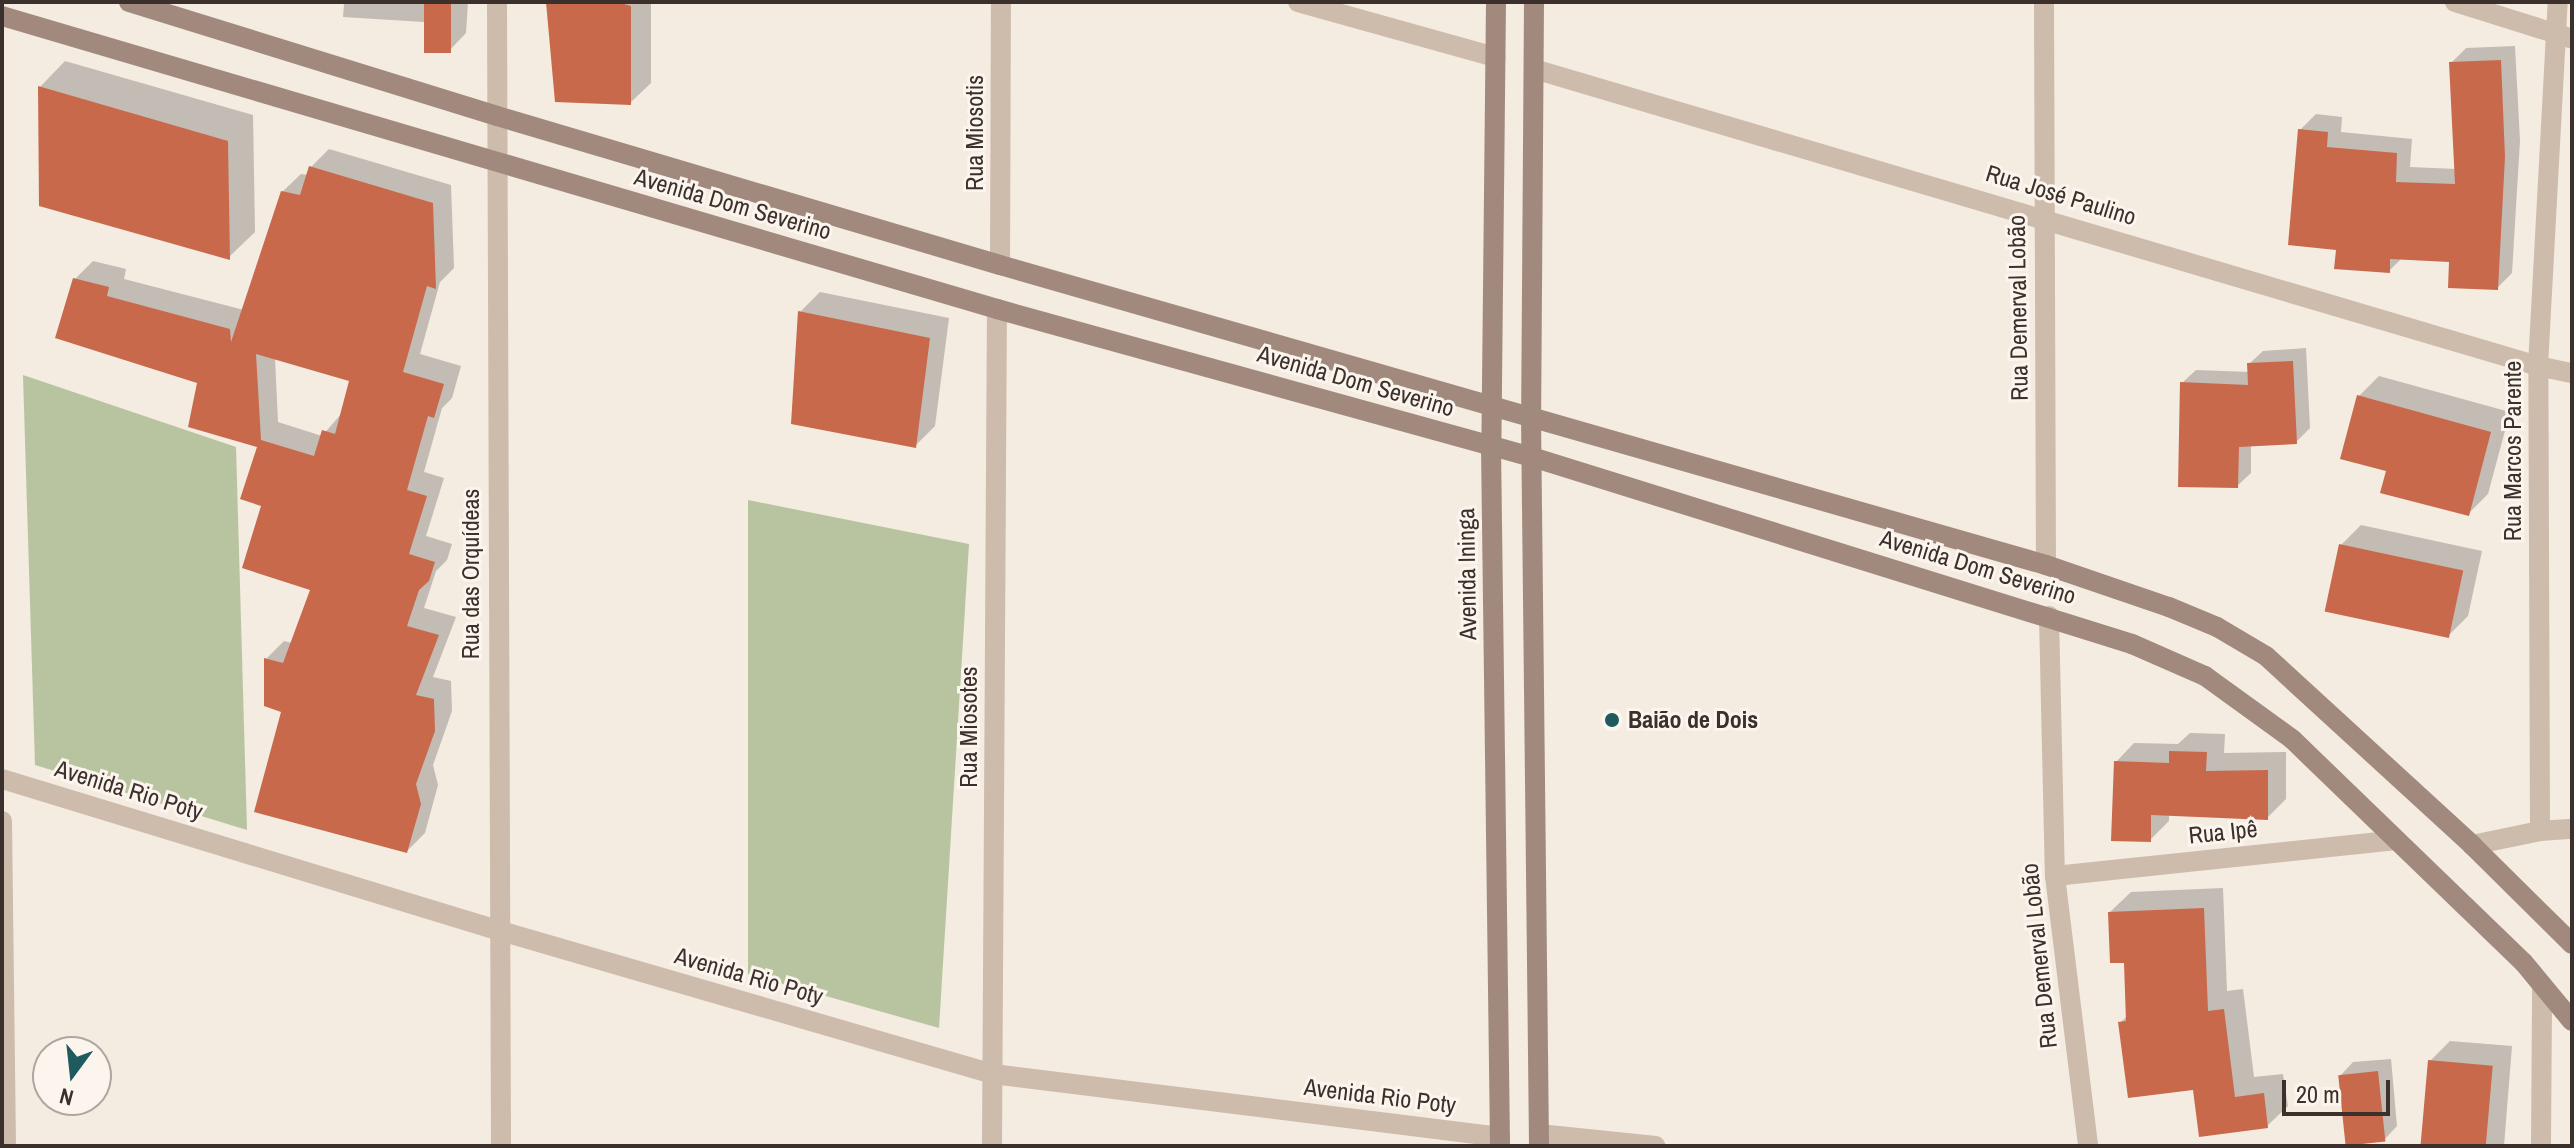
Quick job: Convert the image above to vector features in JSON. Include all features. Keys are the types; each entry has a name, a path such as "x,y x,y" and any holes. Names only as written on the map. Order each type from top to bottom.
{"main road":[{"name":"Avenida Dom Severino","path":"129,2 497,116 1000,265 2046,565 2169,607 2217,627 2266,656 2472,845 2572,944"},
{"name":"Avenida Ininga","path":"1496,2 1491,446 1500,1141"},
{"path":"1534,2 1531,417 1539,1140"},
{"name":"Avenida Dom Severino","path":"2,16 997,309 1532,457 2132,644 2205,676 2292,739 2542,985 2572,1021"}],"street":[{"name":"Rua das Orquídeas","path":"497,2 497,930 501,1146"},
{"name":"Rua Miosotis","path":"1000,265 1001,2"},
{"path":"1298,2 1495,57"},
{"name":"Rua Demerval Lobão","path":"2044,2 2042,217 2046,565"},
{"path":"2455,2 2565,36"},
{"name":"Rua Marcos Parente","path":"2540,831 2538,366 2565,36 2558,2"},
{"name":"Rua José Paulino","path":"1534,69 2538,366 2572,373"},
{"name":"Rua Miosotes","path":"992,1146 997,309"},
{"name":"Rua Demerval Lobão","path":"2049,616 2055,876 2088,1146"},
{"name":"Avenida Rio Poty","path":"2,779 497,930 993,1074 1500,1141"},
{"path":"2,821 6,1146"},
{"path":"2472,845 2540,831 2572,829"},
{"name":"Rua Ipê","path":"2055,876 2396,840"},
{"path":"2541,1146 2542,985"},
{"path":"1539,1140 1655,1146"}],"green space":[{"path":"23,375 236,447 247,830 35,765"},
{"path":"748,500 969,544 939,1028 748,974"}],"building":[{"path":"424,2 451,2 451,53 424,53"},
{"path":"546,2 617,2 631,6 631,105 555,102"},
{"path":"2501,60 2505,157 2498,290 2448,288 2449,262 2390,259 2390,273 2334,269 2336,250 2288,245 2298,129 2328,132 2327,147 2397,153 2396,182 2455,184 2449,62"},
{"path":"38,86 228,141 230,260 39,206"},
{"path":"309,166 433,203 436,289 427,286 403,372 444,384 434,418 428,416 407,490 427,496 409,554 435,562 429,581 419,590 407,626 439,635 416,695 434,699 435,731 416,784 421,804 407,853 254,812 281,712 264,706 264,658 283,663 310,590 242,568 261,506 240,499 257,447 188,427 197,383 55,338 73,278 109,287 107,296 230,329 231,342 281,191 300,195","holes":["256,354 349,381 335,434 322,430 314,456 261,440"]},
{"path":"798,311 930,338 916,448 791,424"},
{"path":"2293,361 2297,444 2239,447 2238,488 2178,487 2180,382 2248,385 2247,363"},
{"path":"2357,395 2491,432 2469,516 2380,493 2386,471 2340,459"},
{"path":"2339,544 2463,570 2449,638 2325,611"},
{"path":"2169,751 2207,752 2206,771 2268,770 2268,820 2151,815 2151,842 2111,841 2114,761 2169,763"},
{"path":"2204,908 2208,1011 2224,1009 2235,1097 2264,1093 2268,1128 2199,1137 2193,1090 2128,1098 2118,1022 2126,1021 2124,963 2110,963 2108,912"},
{"path":"2428,1060 2493,1066 2486,1146 2421,1146"},
{"path":"2378,1071 2385,1142 2346,1146 2338,1075"}],"place":[{"name":"Baião de Dois","path":"1612,720"}]}
